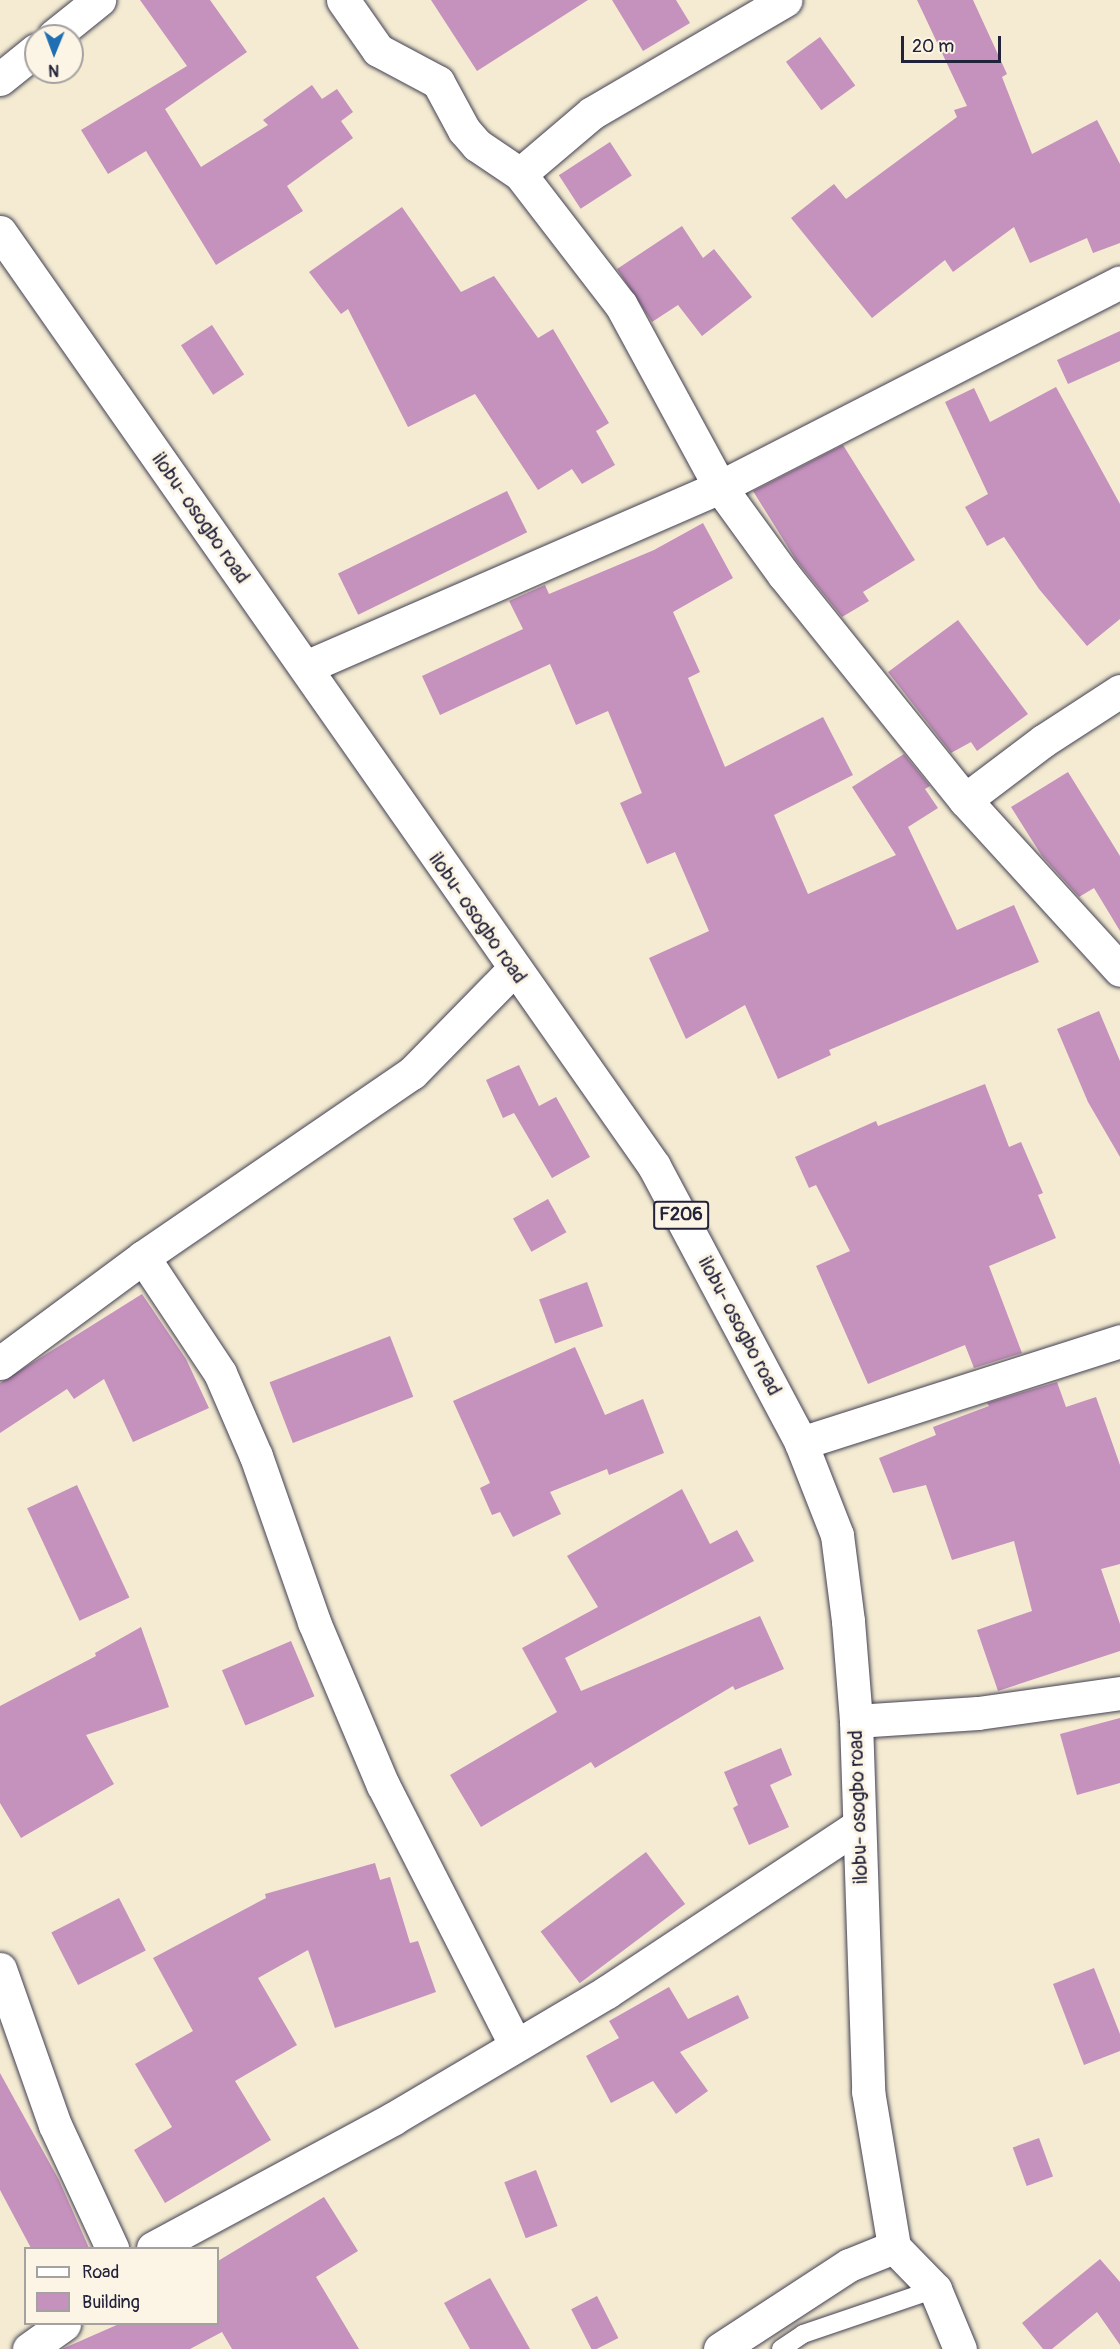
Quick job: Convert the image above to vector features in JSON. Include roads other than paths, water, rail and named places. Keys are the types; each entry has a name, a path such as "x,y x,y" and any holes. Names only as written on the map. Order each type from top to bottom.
{"street":[{"path":"69,24 99,0"},
{"path":"343,0 378,50 438,82 471,137 520,174 621,305 720,487 784,575 965,800 1120,970"},
{"path":"520,174 592,114 785,0"},
{"path":"0,79 24,60"},
{"name":"ilobu- osogbo road","path":"0,232 306,667 513,970 654,1166 801,1443 837,1535 856,1721 868,2091 894,2247"},
{"path":"306,667 720,487 1120,282"},
{"path":"965,800 1120,691"},
{"path":"0,1363 143,1257 412,1073 513,970"},
{"path":"143,1257 220,1373 256,1456 314,1622 383,1785 515,2044"},
{"path":"801,1443 1120,1341"},
{"path":"856,1721 978,1713 1120,1693"},
{"path":"155,2247 394,2118 515,2044 607,1992 858,1826"},
{"path":"0,1969 55,2125 112,2247"},
{"path":"720,2349 849,2265 894,2247 935,2289 960,2349"},
{"path":"29,2349 63,2325"}],"lane":[{"path":"781,2349 807,2342 935,2289"}]}
